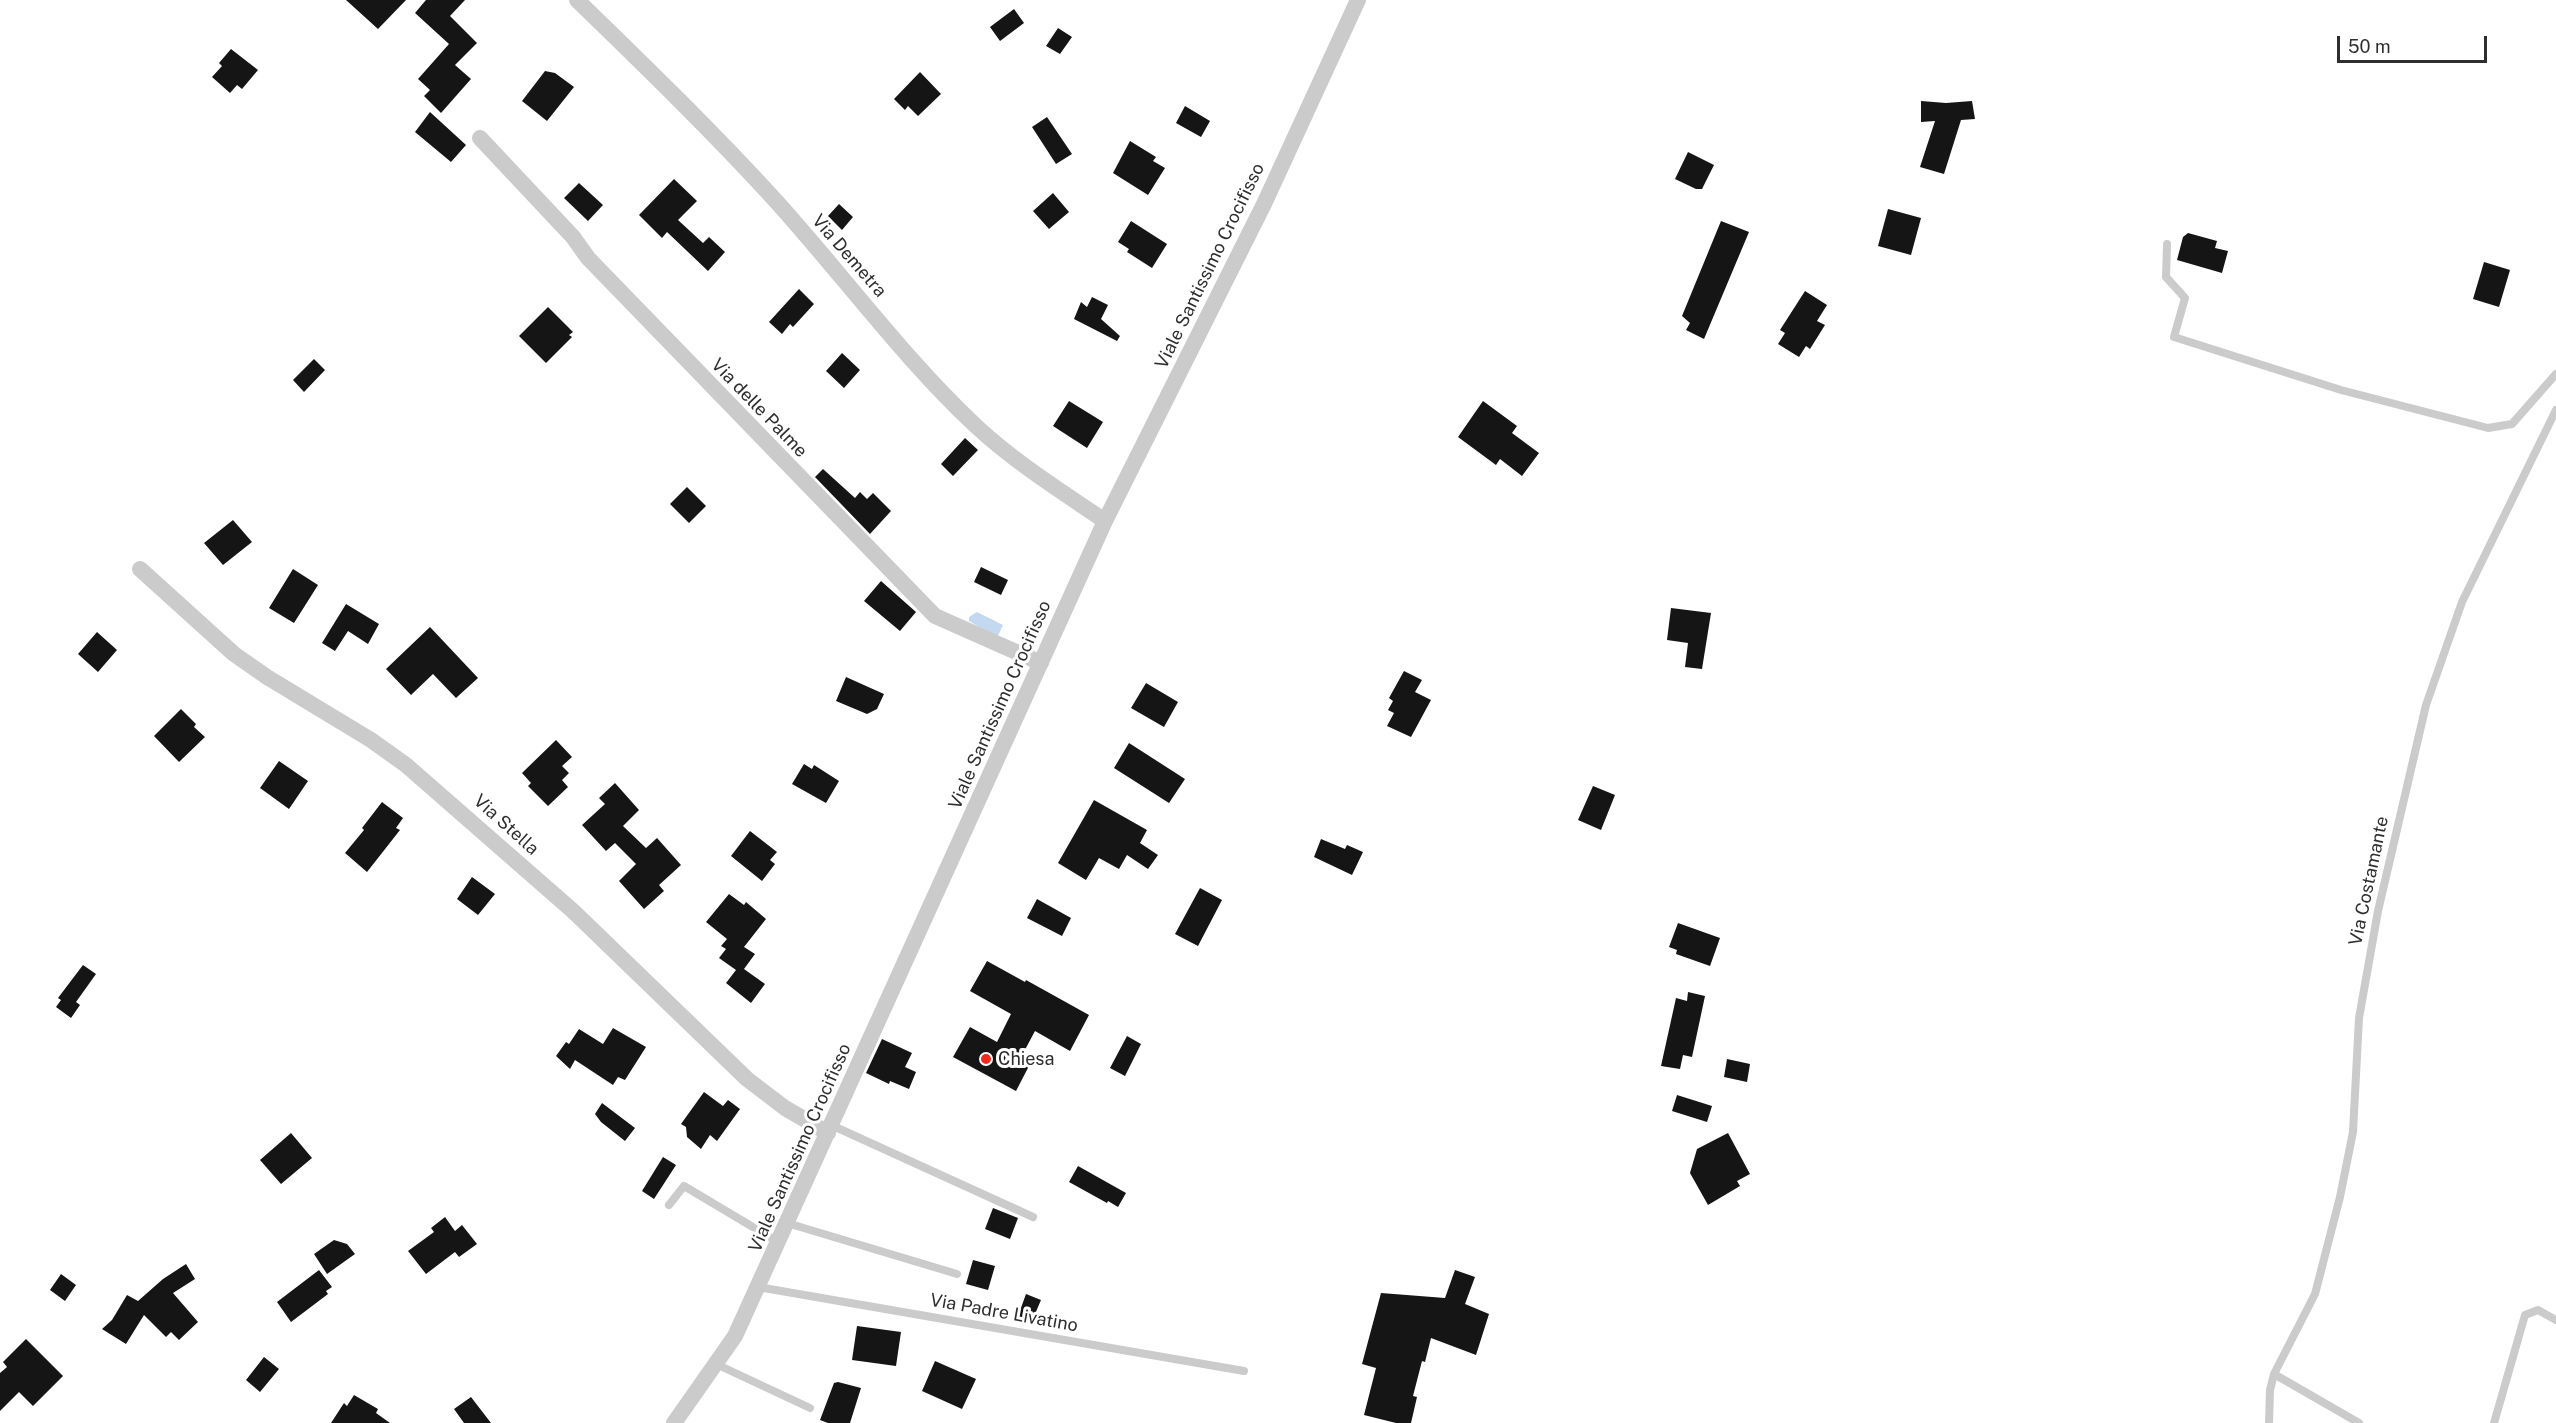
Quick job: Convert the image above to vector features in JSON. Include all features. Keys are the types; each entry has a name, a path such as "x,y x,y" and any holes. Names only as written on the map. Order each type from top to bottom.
{"street":[{"name":"Via Demetra","path":"577,0 695,116 776,201 913,360 976,427 1041,478 1105,521"},
{"name":"Viale Santissimo Crocifisso","path":"674,1423 735,1336 1105,521 1264,204 1358,0"},
{"name":"Via delle Palme","path":"480,138 573,237 588,258 935,616 1041,663"},
{"name":"Via Stella","path":"140,569 234,654 267,677 371,740 406,765 573,910 747,1079 785,1108 830,1129"}],"lane":[{"path":"2167,244 2166,278 2185,298 2174,337 2341,390 2488,428 2512,424 2556,374"},
{"name":"Via Costamante","path":"2269,1423 2270,1390 2274,1374 2315,1294 2340,1197 2354,1132 2359,1018 2376,922 2426,705 2462,602 2556,410"},
{"path":"830,1129 1033,1217"},
{"path":"669,1205 684,1186 778,1242"},
{"path":"787,1223 957,1274"},
{"name":"Via Padre Livatino","path":"758,1287 1244,1371"},
{"path":"2494,1423 2525,1315 2538,1310 2556,1320"},
{"path":"716,1364 810,1408"},
{"path":"2274,1374 2360,1423"}],"water":[{"path":"977,612 1003,625 997,638 969,621 969,617"}],"building":[{"path":"346,0 406,0 378,29"},
{"path":"426,0 465,0 450,16 477,43 455,65 471,79 441,113 424,96 430,90 418,79 449,44 415,13"},
{"path":"1014,9 1024,23 1000,41 990,27"},
{"path":"1058,28 1072,37 1060,54 1046,46"},
{"path":"231,49 258,70 242,89 237,85 230,93 212,77 222,66 219,63"},
{"path":"545,71 555,73 574,87 547,121 522,101"},
{"path":"920,72 941,94 918,116 908,106 905,110 894,99"},
{"path":"1921,101 1946,103 1972,101 1975,119 1961,120 1944,174 1920,167 1935,121 1921,122"},
{"path":"1185,106 1210,121 1201,137 1176,123"},
{"path":"430,112 466,145 451,162 415,132"},
{"path":"1047,117 1072,154 1056,164 1032,127"},
{"path":"1130,141 1156,157 1153,161 1165,168 1148,195 1113,173"},
{"path":"1688,152 1714,165 1702,189 1696,189 1675,179"},
{"path":"674,179 697,201 678,220 703,243 709,237 725,252 708,271 667,232 662,238 639,215"},
{"path":"579,183 603,205 588,221 564,198"},
{"path":"1053,193 1069,212 1049,229 1033,211"},
{"path":"839,204 853,217 842,230 828,216"},
{"path":"1888,209 1921,218 1911,255 1878,246"},
{"path":"1131,221 1167,244 1152,268 1127,252 1129,249 1118,242"},
{"path":"1721,221 1749,232 1704,339 1686,330 1690,323 1682,316"},
{"path":"2188,233 2217,241 2215,248 2228,251 2222,273 2177,260 2183,237"},
{"path":"2484,262 2510,270 2499,307 2473,299"},
{"path":"799,289 814,304 793,327 790,324 782,334 769,322"},
{"path":"1805,291 1827,305 1817,321 1825,325 1810,349 1806,346 1799,357 1778,344 1785,333 1780,330"},
{"path":"1092,297 1108,305 1101,319 1120,336 1117,341 1074,319 1081,302 1087,307"},
{"path":"548,307 573,332 569,335 572,337 546,363 519,336"},
{"path":"842,353 860,370 844,388 826,371"},
{"path":"314,359 325,370 304,392 293,380"},
{"path":"1069,401 1103,422 1087,448 1053,426"},
{"path":"1483,401 1517,426 1512,433 1539,453 1522,476 1500,459 1496,465 1458,437"},
{"path":"965,438 978,450 953,476 941,464"},
{"path":"823,469 855,498 860,492 867,499 873,493 891,511 870,534 815,477"},
{"path":"687,487 706,506 689,523 670,504"},
{"path":"233,520 252,542 223,565 204,543"},
{"path":"981,567 1008,580 1001,595 974,582"},
{"path":"293,569 318,585 294,623 269,608"},
{"path":"881,581 916,612 900,631 864,601"},
{"path":"346,604 379,624 368,644 348,631 335,651 322,643"},
{"path":"1671,608 1711,613 1702,669 1685,667 1688,643 1667,640"},
{"path":"430,627 478,678 456,698 433,674 411,695 386,669"},
{"path":"97,632 117,650 98,672 78,654"},
{"path":"1404,671 1422,680 1415,692 1431,700 1411,737 1387,726 1394,713 1388,710 1393,701 1389,698"},
{"path":"846,677 884,694 877,709 867,714 836,701"},
{"path":"1146,683 1178,702 1164,727 1131,708"},
{"path":"181,709 196,724 194,727 205,737 179,762 154,736"},
{"path":"556,740 572,757 562,766 569,773 562,780 568,787 548,806 528,786 531,783 522,773"},
{"path":"1129,743 1185,779 1169,803 1114,768"},
{"path":"279,761 308,781 289,809 260,788"},
{"path":"804,764 812,769 814,765 839,781 826,803 792,784"},
{"path":"615,783 639,810 623,826 646,848 657,838 681,865 659,885 664,891 644,909 619,881 636,864 615,843 606,851 582,825 605,804 599,798"},
{"path":"1593,786 1615,795 1601,830 1578,820"},
{"path":"1094,800 1147,830 1140,843 1158,855 1148,869 1127,855 1119,869 1099,858 1086,880 1058,863"},
{"path":"382,802 403,818 396,828 400,830 367,872 345,853 364,830 362,828"},
{"path":"750,831 777,852 770,860 775,864 762,881 731,856"},
{"path":"1321,839 1345,849 1347,845 1363,852 1352,875 1314,857"},
{"path":"472,877 495,894 478,915 457,899"},
{"path":"1200,888 1222,900 1198,946 1175,934"},
{"path":"729,894 744,905 746,902 766,919 744,947 755,954 744,969 765,984 751,1003 726,983 736,970 719,958 726,949 721,946 727,939 706,922"},
{"path":"1037,899 1071,918 1062,936 1027,918"},
{"path":"1678,923 1720,938 1710,966 1676,954 1677,950 1669,947"},
{"path":"987,961 1089,1015 1070,1051 1035,1031 1019,1061 1029,1066 1016,1091 953,1057 970,1027 997,1042 1011,1014 970,991"},
{"path":"83,965 96,974 76,1002 80,1005 71,1018 56,1007 61,1000 58,998"},
{"path":"1688,992 1705,996 1692,1057 1683,1055 1680,1069 1661,1066 1676,998 1687,1001"},
{"path":"613,1028 646,1047 625,1080 618,1077 613,1085 575,1060 570,1069 556,1056 566,1042 569,1044 579,1029 603,1044"},
{"path":"1127,1036 1141,1044 1125,1076 1110,1068"},
{"path":"882,1039 912,1053 905,1067 916,1072 909,1089 890,1081 889,1084 866,1073"},
{"path":"1727,1059 1750,1064 1747,1082 1724,1077"},
{"path":"704,1092 723,1106 728,1100 740,1109 717,1141 710,1135 701,1149 687,1137 686,1127 681,1124"},
{"path":"1677,1095 1712,1106 1707,1122 1672,1111"},
{"path":"602,1103 635,1128 625,1141 601,1122 595,1114"},
{"path":"291,1133 312,1158 281,1184 260,1160"},
{"path":"1728,1133 1750,1174 1737,1181 1740,1186 1708,1205 1690,1173 1697,1149"},
{"path":"663,1157 676,1165 654,1199 642,1191"},
{"path":"1078,1166 1126,1193 1118,1207 1069,1182"},
{"path":"993,1208 1018,1218 1010,1239 985,1229"},
{"path":"445,1217 455,1231 462,1225 477,1244 459,1257 455,1252 426,1274 408,1251 434,1232 431,1228"},
{"path":"334,1240 347,1244 355,1254 327,1274 314,1254"},
{"path":"973,1260 995,1266 988,1290 966,1284"},
{"path":"186,1264 195,1279 173,1293 198,1322 179,1340 171,1332 166,1337 144,1315 126,1344 102,1329 112,1320 127,1295 138,1301 163,1279"},
{"path":"319,1270 332,1287 326,1291 328,1294 291,1322 277,1302"},
{"path":"1455,1270 1475,1277 1465,1304 1489,1314 1476,1355 1431,1338 1413,1396 1417,1397 1411,1423 1396,1423 1364,1415 1376,1368 1362,1364 1381,1293 1445,1298"},
{"path":"61,1274 76,1285 65,1301 50,1290"},
{"path":"1026,1294 1041,1300 1032,1321 1018,1316"},
{"path":"857,1326 901,1332 896,1366 852,1360"},
{"path":"26,1339 63,1376 33,1406 19,1392 0,1411 0,1373 7,1367 3,1362"},
{"path":"264,1357 279,1369 260,1392 246,1380"},
{"path":"935,1361 976,1379 962,1409 922,1391"},
{"path":"834,1383 861,1388 850,1423 828,1423 820,1420"},
{"path":"354,1395 378,1409 376,1413 390,1423 331,1423 344,1403 347,1406"},
{"path":"471,1397 491,1423 464,1423 454,1409"}],"place":[{"name":"Chiesa","path":"986,1059"}]}
